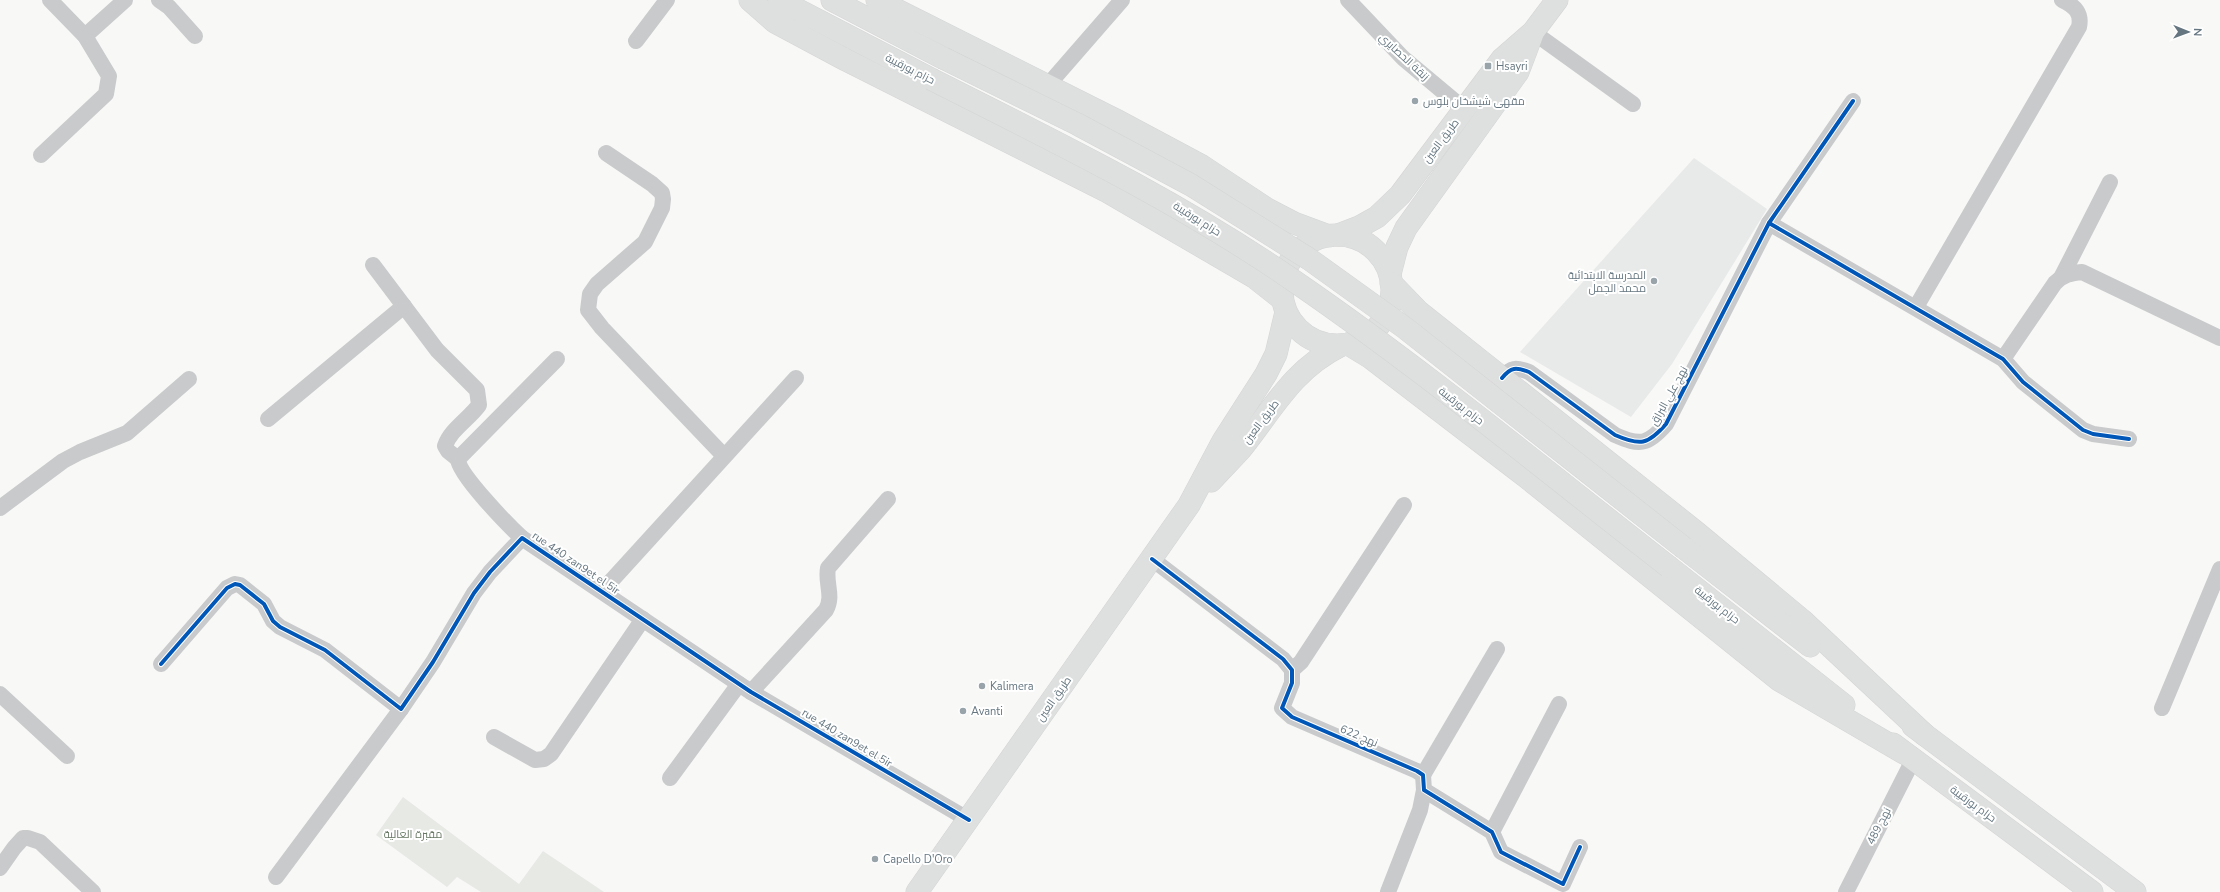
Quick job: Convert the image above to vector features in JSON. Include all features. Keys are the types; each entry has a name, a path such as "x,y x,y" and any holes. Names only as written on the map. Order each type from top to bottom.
{"main road":[{"path":"750,0 775,22 846,60 1108,192 1254,277 1284,305"},
{"name":"حزام بورقيبة","path":"779,0 1179,207 1297,282 1391,351 1669,567 1908,756 2092,892"},
{"path":"832,0 943,58 1077,124 1191,185 1309,259 1405,328 1684,548 1925,735 2135,892"},
{"path":"877,0 1202,166 1267,209 1294,223 1333,235 1355,238 1370,246 1382,258 1391,279 1418,311 1696,532 1802,620 1925,735"},
{"name":"طريق العين","path":"1333,235 1359,227 1377,216 1400,195 1502,59 1533,32 1557,0"},
{"name":"طريق العين","path":"1391,279 1397,247 1406,228 1518,72 1533,32"},
{"path":"1333,235 1319,238 1302,247 1289,262 1282,279 1284,305 1288,317 1300,332 1316,342 1344,345 1371,358 1525,476 1779,680 1908,756"},
{"path":"1344,345 1368,336 1381,325 1389,309 1392,292 1391,279"},
{"name":"طريق العين","path":"917,892 1189,505 1223,441 1266,374 1276,354 1284,305"},
{"name":"طريق العين","path":"1189,505 1240,450 1286,388 1303,370 1320,356 1344,345"}],"street":[{"path":"41,155 106,94 109,76 85,36 50,0"},
{"path":"85,36 125,0"},
{"path":"159,0 169,7 194,36"},
{"path":"636,41 667,0"},
{"path":"1048,86 1122,0"},
{"name":"زنقة الحصايري","path":"1348,0 1403,58 1464,109"},
{"path":"1916,307 2079,27 2081,20 2078,12 2062,0"},
{"path":"1533,32 1633,104"},
{"path":"1853,101 1769,223 1916,307 2003,359 2023,382 2082,430 2093,434 2129,439"},
{"path":"606,154 652,184 662,193 662,208 645,242 597,284 590,294 588,310 602,328 724,456"},
{"path":"2003,359 2055,283 2062,276 2110,182"},
{"name":"نهج علي البراق","path":"1502,378 1509,369 1517,368 1529,372 1615,435 1630,442 1647,441 1655,437 1666,424 1769,223"},
{"path":"373,265 437,350 477,390 479,405 471,416 447,440 445,446 458,459 461,470 499,515 522,538"},
{"path":"2062,276 2082,272 2220,338"},
{"path":"268,419 404,306"},
{"path":"458,459 557,359"},
{"path":"602,591 796,378"},
{"path":"0,508 63,462 80,452 127,433 188,379"},
{"path":"670,778 745,688 826,610 830,596 827,575 828,568 888,499"},
{"path":"1152,558 1283,659 1292,670 1301,662 1404,505"},
{"name":"rue 440 zan9et el 5ir","path":"276,877 429,669 478,587 522,538 745,688 969,820"},
{"path":"2162,708 2220,570"},
{"path":"161,664 227,588 235,584 240,585 264,604 274,621 280,627 325,650 401,709"},
{"path":"494,737 535,760 544,759 551,754 643,619"},
{"path":"1388,892 1420,810 1423,783 1497,649"},
{"name":"نهج 622","path":"1292,670 1292,683 1284,700 1282,710 1292,718 1417,771 1423,783 1492,832"},
{"path":"0,694 67,756"},
{"path":"1559,704 1492,832 1501,852 1563,884 1580,847"},
{"name":"نهج 489","path":"1846,892 1908,756"},
{"path":"0,868 18,842 23,838 34,839 40,842 93,892"}],"shaded area":[{"name":"المدرسة الابتدائية محمد الجمل","path":"1694,158 1767,209 1672,364 1631,417 1520,352"}],"green space":[{"name":"مقبرة العالية","path":"403,797 519,884 543,851 604,892 481,892 457,877 447,887 376,835"}],"cycle path":[{"path":"1502,378 1514,369 1521,369 1529,372 1615,435 1637,442 1649,440 1666,424 1769,223 1853,101"},
{"path":"1769,223 2003,359 2023,382 2083,430 2093,434 2129,439"},
{"path":"161,664 227,588 235,584 240,585 264,604 273,621 280,627 325,650 401,709 433,662 474,593 490,572 522,538 751,692 969,820"},
{"path":"1152,559 1283,659 1292,670 1292,683 1282,708 1292,717 1417,771 1423,775 1424,790 1492,832 1501,852 1563,884 1580,847"}],"place":[{"name":"Hsayri","path":"1488,66"},
{"name":"مقهى شيشخان بلوس","path":"1415,101"},
{"name":"المدرسة الابتدائية محمد الجمل","path":"1654,281"},
{"name":"Kalimera","path":"982,686"},
{"name":"Avanti","path":"963,711"},
{"name":"Capello D'Oro","path":"875,859"}]}
